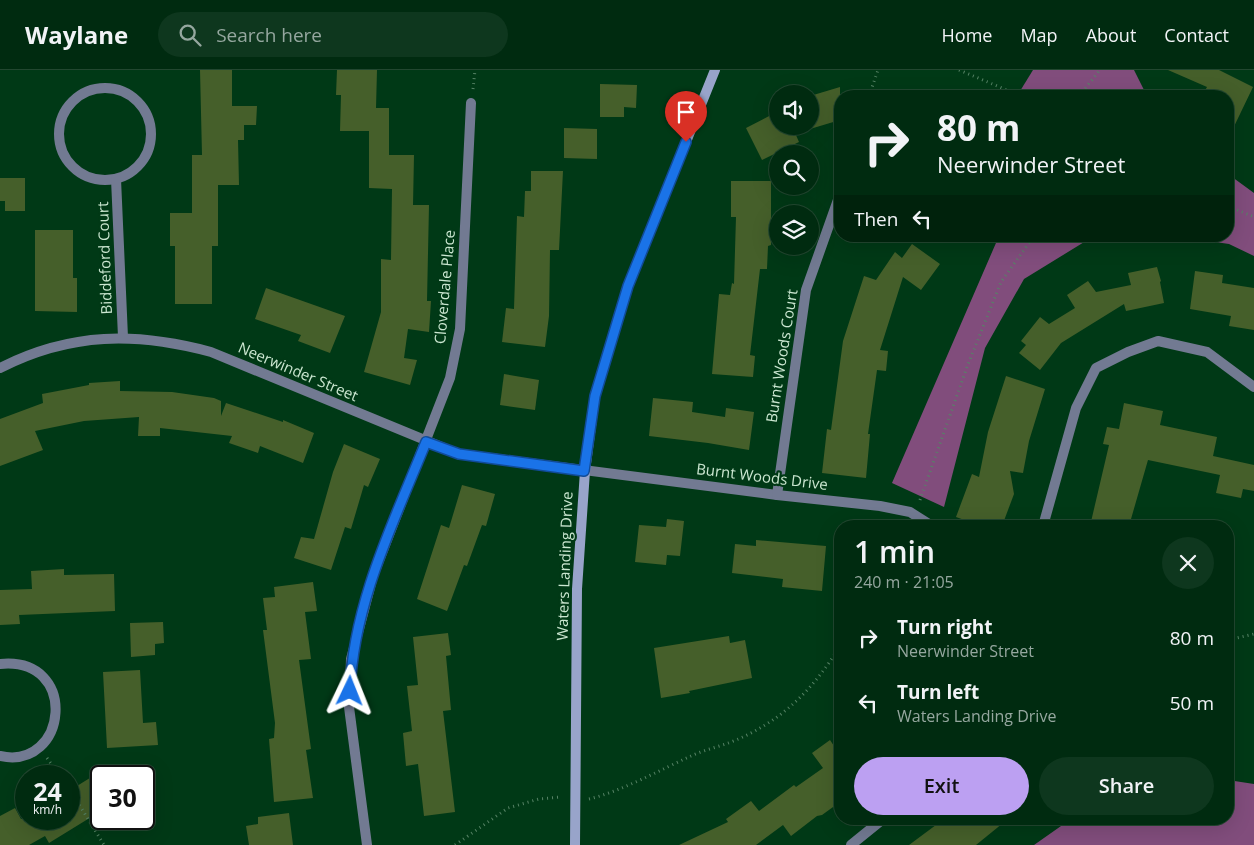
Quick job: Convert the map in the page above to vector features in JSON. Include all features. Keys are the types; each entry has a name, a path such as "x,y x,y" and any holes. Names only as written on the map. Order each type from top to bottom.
{"street":[{"name":"Waters Landing Drive","path":"575,845 577,589 584,471 595,396 628,286 715,70"},
{"name":"Biddeford Court","path":"100,87 116,88 130,94 141,105 148,118 151,133 149,149 142,162 130,173 116,179 101,180 86,176 74,168 64,156 59,142 59,127 64,112 73,100 86,91 100,87"},
{"name":"Cloverdale Place","path":"367,845 350,708 351,659 373,576 450,378 460,329 471,103"},
{"name":"Biddeford Court","path":"116,179 123,337"},
{"name":"Burnt Woods Court","path":"777,495 806,290 834,211"},
{"name":"Neerwinder Street","path":"0,368 25,355 70,342 123,337 174,342 211,352 459,454 584,471"},
{"path":"1045,520 1076,408 1096,368 1128,352 1158,341 1207,352 1254,387"},
{"name":"Burnt Woods Drive","path":"584,471 880,506 910,512 923,520"},
{"path":"0,664 13,663 27,666 39,673 49,683 55,696 57,711 54,726 47,739 36,749 22,756 0,756"},
{"path":"851,845 876,825"}],"path":[{"path":"871,90 878,70"},
{"path":"959,70 1007,90"},
{"path":"1084,90 1100,70"},
{"path":"1234,209 1254,217"},
{"path":"910,512 921,499 967,367 1001,282 1030,242"},
{"path":"1234,639 1254,634"},
{"path":"455,845 508,808 550,797 576,800 591,799 693,755 732,742 772,722 806,694 824,672 834,656"},
{"path":"80,806 104,845"}],"shaded area":[{"path":"1033,70 1134,70 1144,90 1021,90"},
{"path":"1234,178 1254,193 1254,256 1229,244 1215,242 1234,242"},
{"path":"996,242 1084,242 1024,279 985,348 944,507 892,483"},
{"path":"1234,781 1254,784 1254,845 1034,845 1062,825 1234,825"}],"building":[{"path":"200,70 232,70 232,106 257,106 256,125 244,125 244,140 238,140 239,185 218,185 218,246 212,246 212,304 175,304 175,246 170,246 170,213 192,213 192,155 202,155"},
{"path":"337,70 377,70 376,108 389,108 389,155 414,155 413,205 429,205 427,301 431,301 429,332 408,329 404,358 417,360 410,385 364,372 381,312 381,259 391,260 392,189 369,188 369,131 340,131 341,95 336,95"},
{"path":"1168,70 1219,70 1253,87 1234,127 1234,90 1205,90 1207,87"},
{"path":"600,84 637,85 636,108 624,107 624,117 600,117"},
{"path":"840,87 840,90 834,90 834,122 819,126 819,93"},
{"path":"769,116 769,135 796,135 799,142 793,145 769,145 769,157 762,160 746,128"},
{"path":"564,128 597,129 597,159 564,158"},
{"path":"531,171 563,171 559,250 550,250 549,316 545,347 502,342 506,308 514,309 517,216 524,217 525,191 531,191"},
{"path":"0,178 25,178 25,211 5,211 5,201 0,201"},
{"path":"731,181 769,181 771,205 769,205 769,246 767,269 760,269 750,355 755,356 753,377 712,374 719,294 730,295 732,283 734,284 736,217 731,217"},
{"path":"35,230 73,230 73,278 77,278 77,312 35,311"},
{"path":"912,244 940,264 921,290 903,277 880,350 888,351 886,371 877,370 868,434 870,434 866,478 822,473 827,429 831,430 843,341 864,276 876,280 895,252 902,258"},
{"path":"1157,267 1164,303 1126,311 1124,304 1061,343 1040,370 1019,353 1026,345 1021,341 1040,317 1049,324 1075,308 1067,295 1088,281 1096,292 1131,285 1128,273"},
{"path":"1195,271 1223,275 1222,283 1254,288 1254,330 1229,326 1231,316 1190,309"},
{"path":"266,288 345,316 330,353 298,341 301,335 255,319"},
{"path":"504,374 539,380 535,410 500,405"},
{"path":"1006,376 1045,389 1029,441 1023,473 1010,471 1014,494 1004,520 964,520 956,517 972,474 979,477 988,432"},
{"path":"120,381 120,391 172,392 214,398 221,401 221,416 226,403 283,422 283,420 314,433 303,463 260,446 258,453 229,443 232,436 160,428 160,436 138,436 139,417 84,421 35,431 43,450 0,466 0,419 43,403 42,394 89,385 89,383"},
{"path":"653,398 693,402 692,412 725,417 726,408 754,412 749,450 649,436"},
{"path":"1124,403 1163,411 1160,425 1217,437 1213,456 1254,465 1254,491 1243,489 1241,498 1216,493 1220,475 1148,460 1131,520 1091,520 1109,445 1103,444 1107,427 1119,429"},
{"path":"344,444 380,459 368,487 364,485 351,529 345,527 331,570 294,558 301,537 314,539 333,472"},
{"path":"462,485 495,494 486,526 482,525 467,566 464,565 447,611 417,599 441,525 449,528"},
{"path":"667,519 684,521 680,556 667,555 666,565 635,562 639,525 666,527"},
{"path":"756,540 826,546 822,591 782,587 783,579 732,573 735,544 756,546"},
{"path":"64,569 64,575 114,574 115,611 19,615 20,624 0,625 0,590 32,589 31,571"},
{"path":"313,582 317,611 305,612 311,659 299,660 311,749 306,750 313,798 274,802 269,739 274,738 275,723 263,630 267,630 263,598 275,597 274,587"},
{"path":"163,622 164,643 155,644 155,655 131,657 130,623"},
{"path":"448,633 451,655 446,656 451,710 443,711 455,812 424,816 418,764 406,766 403,733 412,731 407,686 418,685 413,637"},
{"path":"729,636 730,643 745,640 752,678 661,698 654,648"},
{"path":"140,670 143,723 156,722 158,745 107,748 103,672"},
{"path":"830,740 834,746 834,806 822,815 817,816 791,836 783,825 756,845 679,845 728,822 726,819 751,801 759,811 794,785 796,787 823,768 812,753"},
{"path":"90,778 90,818 80,824 80,784"},
{"path":"15,808 15,830 70,830 49,843 45,836 29,845 0,845 0,816"},
{"path":"289,813 293,845 249,845 246,826 258,824 258,817"},
{"path":"936,825 1001,825 976,845 909,845"}],"route":[{"path":"350,691 351,659 373,576 426,442 459,454 584,471 595,396 628,286 686,142"}]}
